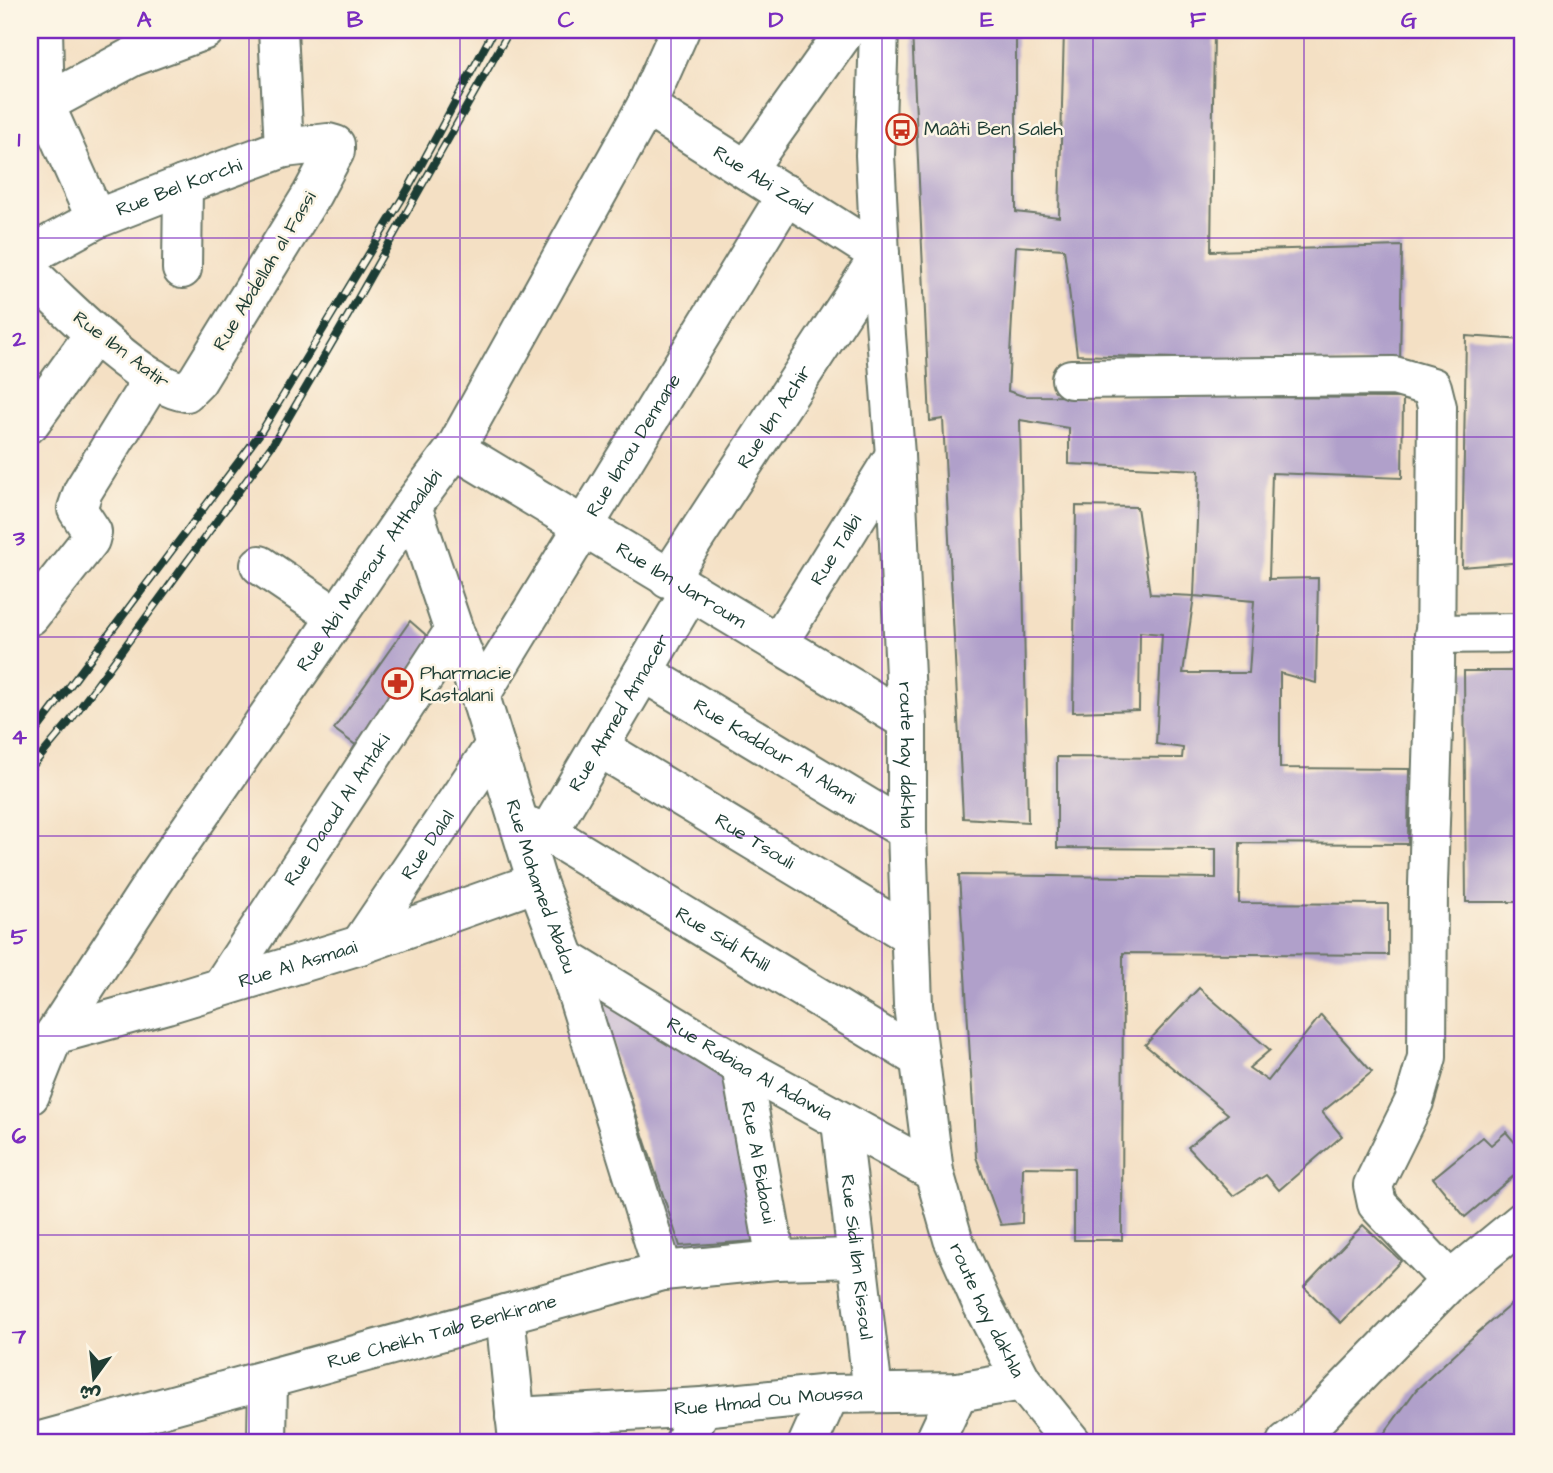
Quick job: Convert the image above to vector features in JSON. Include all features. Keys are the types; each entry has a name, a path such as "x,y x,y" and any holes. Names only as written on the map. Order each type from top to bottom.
{"street":[{"path":"43,30 37,109 96,219"},
{"path":"37,109 132,57 205,30"},
{"path":"278,30 284,148"},
{"name":"Rue Abi Mansour Atthaalabi","path":"30,1094 54,1035 160,872 412,506 455,449 646,106 680,30"},
{"path":"747,169 846,30"},
{"name":"route hay dakhla","path":"879,30 875,155 895,455 907,721 907,831 913,1005 934,1172 953,1239 982,1304 1022,1381 1072,1443"},
{"name":"Rue Abi Zaid","path":"646,106 880,255"},
{"name":"Rue Bel Korchi","path":"30,255 96,219 284,148 328,143 335,145"},
{"name":"Rue Abdellah al Fassi","path":"30,616 90,540 92,532 77,509 83,491 169,385 197,382 312,194 335,151 335,145"},
{"path":"182,269 183,185"},
{"name":"Rue Ibnou Dennane","path":"480,695 787,194"},
{"name":"Rue Ibn Achir","path":"679,586 880,255"},
{"name":"Rue Ibn Aatir","path":"30,273 94,334 169,385"},
{"path":"30,423 94,334"},
{"path":"1071,379 1394,376 1432,387 1437,407 1427,1057 1414,1102 1373,1185 1377,1204 1450,1281"},
{"name":"Rue Ibn Jarroum","path":"455,449 907,721"},
{"name":"Rue Talbi","path":"778,643 895,455"},
{"name":"Rue Mohamed Abdou","path":"412,506 454,631 480,695 495,745 535,829 537,882 566,960 663,1270"},
{"path":"260,565 337,617"},
{"name":"Rue Ahmed Annacer","path":"535,829 599,747 643,672 679,586"},
{"name":"Rue Daoud Al Antaki","path":"221,987 454,631"},
{"path":"1434,634 1523,633"},
{"name":"Rue Kaddour Al Alami","path":"643,672 907,831"},
{"name":"Rue Dalal","path":"360,945 495,745"},
{"name":"Rue Tsouli","path":"599,747 910,935"},
{"name":"Rue Sidi Khlil","path":"535,829 920,1059"},
{"name":"Rue Al Asmaai","path":"54,1035 360,945 537,882"},
{"name":"Rue Rabiaa Al Adawia","path":"566,960 741,1066 934,1172"},
{"name":"Rue Al Bidaoui","path":"741,1066 776,1260"},
{"name":"Rue Sidi Ibn Rissoul","path":"841,1122 873,1393"},
{"path":"1298,1437 1450,1281 1523,1221"},
{"name":"Rue Cheikh Taib Benkirane","path":"33,1443 663,1270 776,1260 857,1258"},
{"path":"505,1314 517,1430"},
{"path":"267,1443 268,1379"},
{"name":"Rue Hmad Ou Moussa","path":"517,1430 830,1394 958,1392 1022,1381"},
{"path":"934,1443 958,1392"},
{"path":"807,1443 830,1394"},
{"path":"684,1443 702,1407"}],"building":[{"path":"912,30 1016,30 1016,212 1059,217 1064,30 1214,30 1211,251 1402,246 1400,365 1077,355 1064,249 1016,246 1008,391 1023,396 1403,398 1402,478 1272,473 1269,579 1318,578 1316,683 1280,673 1280,768 1409,769 1408,844 1240,843 1239,903 1388,904 1388,955 1123,953 1122,1240 1074,1240 1074,1168 1023,1167 1022,1223 1001,1225 976,1157 959,875 1216,878 1216,849 1057,848 1057,757 1182,758 1183,748 1156,744 1162,634 1140,632 1139,710 1073,712 1076,506 1137,507 1150,594 1194,596 1199,470 1069,464 1069,428 1020,420 1028,822 963,818 943,419 930,421","holes":["1194,596 1254,601 1249,673 1183,673"]},
{"path":"1466,336 1523,340 1523,562 1462,567"},
{"path":"410,621 434,642 361,749 334,729"},
{"path":"1464,671 1523,671 1523,902 1466,902"},
{"path":"1199,988 1270,1050 1249,1068 1268,1081 1321,1015 1372,1072 1322,1112 1342,1136 1279,1190 1266,1175 1233,1196 1188,1147 1228,1114 1145,1045"},
{"path":"597,997 741,1066 755,1241 680,1246"},
{"path":"1506,1132 1523,1152 1523,1168 1465,1217 1433,1178 1483,1137 1491,1145"},
{"path":"1363,1225 1401,1261 1341,1323 1304,1287"},
{"path":"1523,1294 1523,1443 1378,1442 1416,1390"}],"railway":[{"path":"30,739 261,432 408,189 494,30"},
{"path":"30,769 71,720 273,444 510,30"}],"place":[{"name":"Maâti Ben Saleh","path":"901,129"},
{"name":"Pharmacie Kastalani","path":"397,684"}]}
